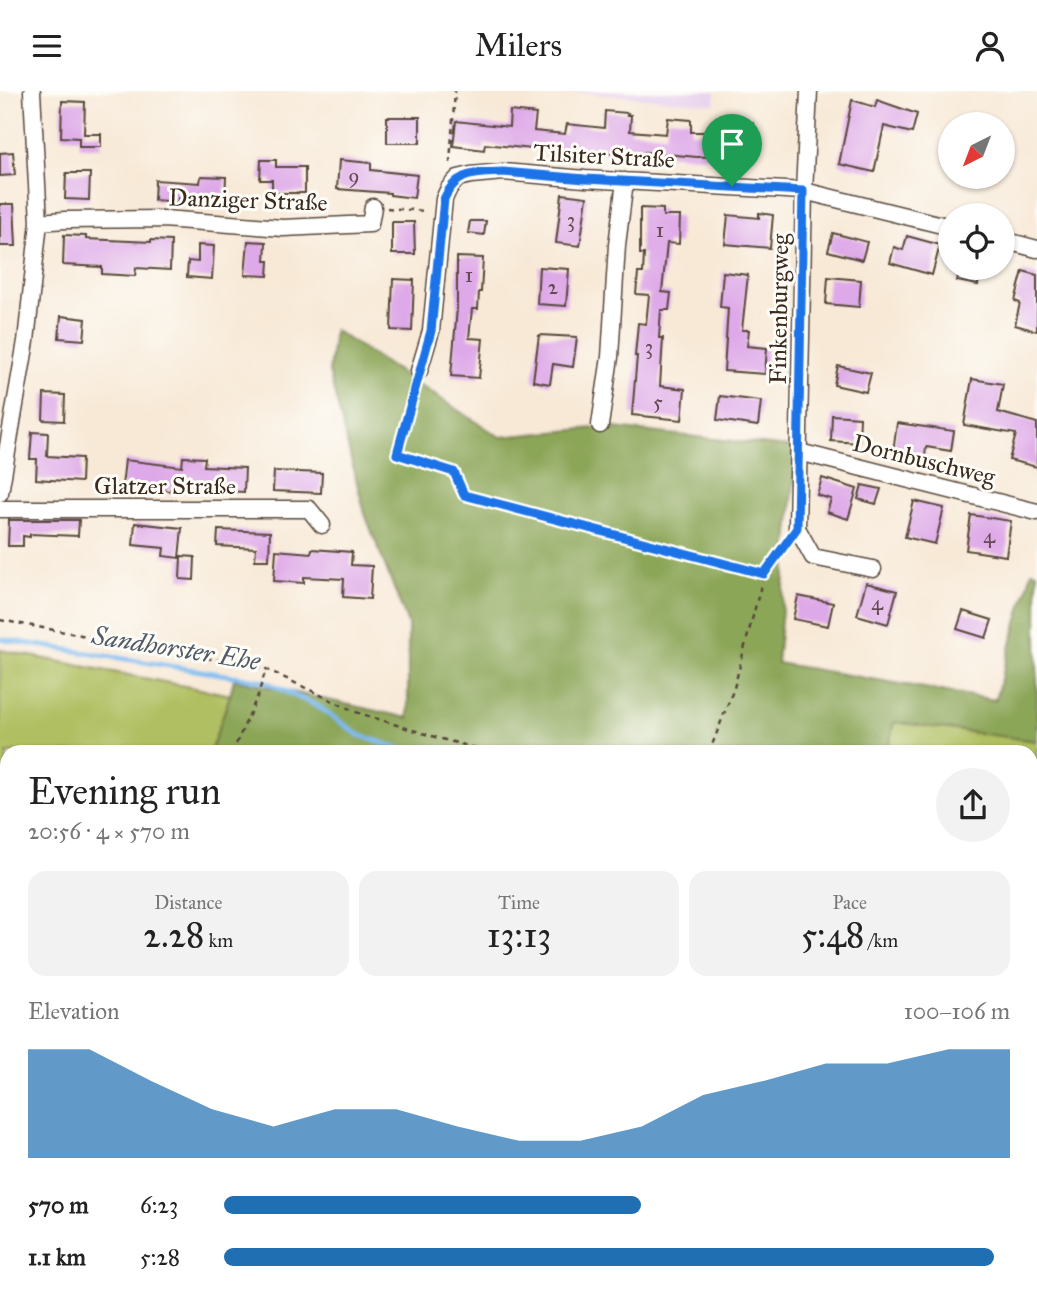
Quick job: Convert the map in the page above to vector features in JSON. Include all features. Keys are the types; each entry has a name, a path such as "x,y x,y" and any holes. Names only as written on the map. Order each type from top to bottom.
{"street":[{"path":"0,493 26,341 39,222 32,91"},
{"name":"Finkenburgweg","path":"797,528 803,191 809,91"},
{"name":"Tilsiter Straße","path":"449,188 458,179 471,174 503,172 803,191 938,224"},
{"path":"600,425 610,357 617,245 625,181"},
{"path":"419,371 431,331 441,212 449,188"},
{"name":"Danziger Straße","path":"39,222 163,219 283,228 370,225 373,207"},
{"path":"1015,243 1037,249"},
{"name":"Dornbuschweg","path":"799,452 1037,512"},
{"name":"Glatzer Straße","path":"0,509 309,509 322,525"},
{"path":"797,528 813,557 873,569"}],"path":[{"path":"449,188 455,91"},
{"path":"373,207 441,212"},
{"path":"419,371 397,454 454,472 464,495 764,574"},
{"path":"712,745 734,688 764,574 797,528"},
{"path":"0,620 265,671 356,712 464,745"},
{"path":"236,745 258,695 265,671"}],"shaded area":[{"path":"563,91 715,91 715,104"}],"green space":[{"path":"334,330 500,437 605,427 797,448 777,663 995,700 1032,571 1037,572 1037,741 894,722 889,745 213,745 234,679 408,718 408,624 365,514 329,372"},
{"path":"0,650 231,695 213,745 0,745"},
{"path":"894,721 1037,741 1037,745 889,745"}],"building":[{"path":"852,100 875,107 877,100 917,114 912,133 884,126 874,172 839,164"},
{"path":"62,101 85,102 84,134 101,134 101,147 79,147 79,138 61,137"},
{"path":"510,111 536,114 534,131 565,134 567,124 604,128 605,111 631,115 630,131 666,134 668,118 691,120 691,132 720,132 720,123 753,123 753,155 697,157 645,152 645,156 485,144 484,150 453,146 456,121 509,127"},
{"path":"387,117 420,117 420,143 387,143"},
{"path":"13,152 15,175 0,176 0,153"},
{"path":"261,160 276,160 276,167 305,167 305,193 272,193 272,180 260,180"},
{"path":"339,160 371,163 371,170 417,175 414,198 390,193 337,189"},
{"path":"66,173 90,173 89,200 65,199"},
{"path":"201,176 226,177 225,200 154,200 155,180 200,183"},
{"path":"562,194 587,197 580,246 556,243"},
{"path":"0,204 14,204 16,246 0,246"},
{"path":"640,208 663,209 663,216 680,216 679,244 667,243 662,292 671,293 669,310 661,310 659,338 663,338 660,386 685,389 682,420 632,415 638,323 646,324 649,295 636,294 638,273 643,273 644,254 640,254"},
{"path":"759,213 773,215 770,248 725,244 728,215 759,218"},
{"path":"470,221 486,221 484,235 468,233"},
{"path":"392,222 414,222 415,254 392,254"},
{"path":"833,233 867,242 862,260 828,251"},
{"path":"64,235 86,236 86,239 171,241 170,270 136,268 135,276 102,274 102,267 63,265"},
{"path":"907,236 938,244 932,275 890,263 894,247 903,250"},
{"path":"248,241 266,242 265,261 269,261 268,276 245,275"},
{"path":"198,245 214,246 212,279 187,277 188,261 198,262"},
{"path":"457,257 483,258 481,292 478,309 472,309 469,338 483,339 479,378 451,376 457,308"},
{"path":"539,267 569,269 566,306 537,304"},
{"path":"1023,271 1037,275 1037,331 1015,325 1020,303 1015,301"},
{"path":"723,272 748,275 742,330 749,330 747,346 767,348 765,374 724,371 728,308 720,307"},
{"path":"828,277 861,280 859,307 826,304"},
{"path":"393,279 414,280 412,331 391,330"},
{"path":"957,280 979,280 978,285"},
{"path":"61,316 86,319 84,340 59,338"},
{"path":"539,335 577,337 573,367 553,364 550,384 533,381"},
{"path":"838,366 871,373 866,392 834,385"},
{"path":"972,379 1003,384 998,412 1037,423 1037,467 1009,460 1016,434 964,425"},
{"path":"44,394 65,395 64,421 43,420"},
{"path":"720,396 761,401 758,426 717,420"},
{"path":"832,415 860,417 859,443 831,441"},
{"path":"897,423 954,431 951,451 926,447 925,456 893,452"},
{"path":"32,432 48,433 47,456 82,458 81,482 36,479 37,459 30,459"},
{"path":"183,457 205,458 204,466 245,468 244,492 171,488 170,491 122,486 125,460 182,467"},
{"path":"274,471 322,473 321,493 273,491"},
{"path":"822,478 857,489 848,519 827,512 831,499 817,495"},
{"path":"862,485 881,489 876,504 858,499"},
{"path":"914,501 944,508 935,544 905,537"},
{"path":"971,515 1011,521 1006,556 966,550"},
{"path":"9,520 79,520 78,536 30,534 30,537 23,536 23,546 8,546"},
{"path":"135,523 182,528 179,558 163,556 164,548 133,545"},
{"path":"218,530 270,532 269,560 255,560 256,548 217,546"},
{"path":"312,549 352,552 351,565 372,566 370,599 343,597 344,579 304,577 304,583 274,581 276,550 311,553"},
{"path":"181,556 195,557 194,580 180,579"},
{"path":"866,583 897,591 888,624 857,615"},
{"path":"798,596 833,603 828,626 793,619"},
{"path":"963,611 992,620 986,638 957,629"}],"waterway":[{"name":"Sandhorster Ehe","path":"0,639 264,681 319,707 359,735 389,745"}],"route":[{"path":"503,172 732,186 803,191 797,528 764,574 464,495 454,472 397,454 431,331 441,212 449,188 458,179 471,174 503,172"}]}
